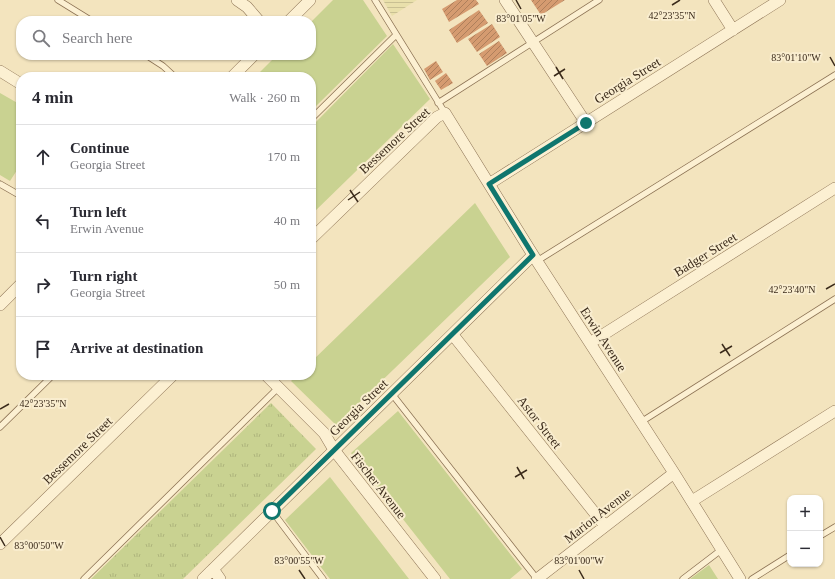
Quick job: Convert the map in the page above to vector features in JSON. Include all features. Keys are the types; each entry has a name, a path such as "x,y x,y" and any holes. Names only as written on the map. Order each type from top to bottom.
{"street":[{"path":"238,0 255,16"},
{"path":"293,16 310,0"},
{"path":"505,0 586,123"},
{"path":"714,0 733,30"},
{"name":"Georgia Street","path":"489,184 780,0"},
{"path":"237,72 249,60"},
{"path":"0,71 16,81"},
{"name":"Erwin Avenue","path":"445,113 535,258 692,501 740,579"},
{"name":"Bessemore Street","path":"316,234 437,117 445,113"},
{"name":"Badger Street","path":"590,343 835,188"},
{"name":"Georgia Street","path":"203,579 334,450 535,258"},
{"path":"0,305 16,289"},
{"name":"Astor Street","path":"453,335 605,526"},
{"name":"Bessemore Street","path":"0,544 168,380"},
{"name":"Fischer Avenue","path":"271,380 324,433 334,450 435,579"},
{"path":"692,501 835,411"},
{"name":"Marion Avenue","path":"537,579 674,473"},
{"path":"213,569 220,579"}],"lane":[{"path":"58,0 84,16"},
{"path":"375,0 445,113"},
{"path":"438,103 599,0"},
{"path":"316,115 396,35"},
{"path":"154,60 169,72"},
{"path":"535,258 835,75"},
{"path":"0,184 16,193"},
{"path":"641,422 835,299"},
{"path":"0,428 48,380"},
{"path":"84,579 279,387"},
{"path":"392,394 537,579"},
{"path":"272,511 323,579"},
{"path":"823,534 835,527"},
{"path":"682,579 721,550"},
{"path":"752,579 787,557"}],"shaded area":[{"path":"383,0 417,0 392,16"}],"green space":[{"path":"333,0 363,0 387,36 316,106 316,72 260,72 272,60 316,60 316,17"},
{"path":"393,44 430,99 316,210 316,122"},
{"path":"0,93 16,102 16,172 10,181 0,175"},
{"path":"475,203 510,257 336,425 291,381 316,380 316,357"},
{"path":"271,403 316,449 183,579 91,579"},
{"path":"398,411 522,569 510,579 450,579 351,453"},
{"path":"330,477 409,579 330,579 285,520"},
{"path":"709,565 718,579 690,579"}],"building":[{"path":"457,0 476,0 479,4 449,22 442,9"},
{"path":"531,0 565,0 541,15"},
{"path":"479,10 488,23 457,43 449,30"},
{"path":"492,24 500,37 477,52 468,39"},
{"path":"499,41 507,53 487,66 479,54"},
{"path":"436,61 443,72 430,80 424,69"},
{"path":"446,73 453,83 441,90 435,81"}],"route":[{"path":"272,511 533,255 489,184 586,123"}]}
